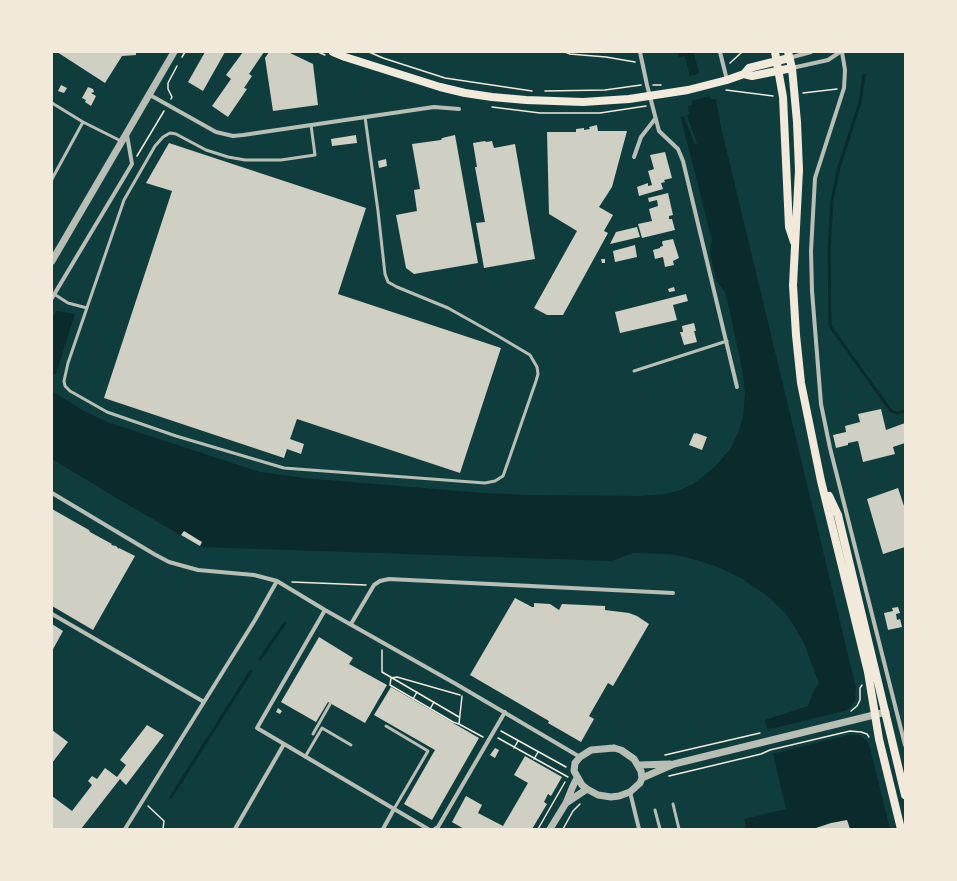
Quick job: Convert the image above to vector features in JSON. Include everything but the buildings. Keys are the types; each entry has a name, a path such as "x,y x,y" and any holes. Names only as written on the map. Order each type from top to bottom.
{"main road":[{"path":"333,52 440,87 492,97 583,102 607,101 688,90 727,80 744,74 749,68 777,62 789,55 795,94 799,170 793,285 800,376 821,481 868,672 879,739 901,829"},
{"path":"347,52 367,64"},
{"path":"775,52 783,96 789,227 795,246"},
{"path":"744,74 752,76 792,68"},
{"path":"821,481 838,516 905,795"}],"street":[{"path":"52,261 123,142 174,52"},
{"path":"640,52 646,85 659,131 678,149 683,161 737,387"},
{"path":"720,52 727,80"},
{"path":"789,55 811,52"},
{"path":"792,68 828,60 841,52 845,70 844,88 815,178 811,251 812,291 821,404 830,448 905,745"},
{"path":"150,95 208,128 222,134 243,135 434,107 459,109"},
{"path":"634,157 641,137 655,119"},
{"path":"53,295 132,164 127,135"},
{"path":"52,493 169,562 198,570 254,575 276,581 580,757"},
{"path":"351,624 374,585 380,581 388,579 673,593"},
{"path":"124,829 255,620 276,581"},
{"path":"324,610 257,728 428,829"},
{"path":"52,614 204,702"},
{"path":"435,829 438,827 504,712"},
{"path":"642,778 674,764 886,712"},
{"path":"235,829 284,744"},
{"path":"614,748 628,754 639,764 642,778 636,788 619,796 611,797 598,795 587,789 577,778 574,771 575,764 580,757 591,750 614,748"},
{"path":"639,764 674,764"},
{"path":"550,829 566,803 577,778"},
{"path":"566,803 587,789"},
{"path":"630,792 639,829"},
{"path":"383,829 394,809"}],"lane":[{"path":"52,103 83,122 123,142"},
{"path":"311,125 315,154 280,160 244,160 224,156 206,150 176,134 170,133 163,136 155,146 124,200 68,363 64,381 65,386 70,391 107,412 176,436 284,468 485,483 495,481 503,476 536,381 538,374 536,367 530,355 508,341 448,308 388,282 385,274 365,117"},
{"path":"52,179 83,122"},
{"path":"53,295 68,303 87,308"},
{"path":"634,371 727,341"},
{"path":"312,734 330,704"},
{"path":"386,726 428,750 394,809"},
{"path":"305,757 322,728 351,745"},
{"path":"673,804 679,829"},
{"path":"655,810 660,829"}],"path":[{"path":"369,52 383,58 446,78 535,91"},
{"path":"564,52 642,63"},
{"path":"724,69 742,52"},
{"path":"543,91 605,90 646,85"},
{"path":"795,94 844,88"},
{"path":"724,90 783,96"},
{"path":"291,582 374,585"},
{"path":"382,642 382,672 459,717"},
{"path":"392,678 397,676 462,695 459,724"},
{"path":"392,678 390,685 453,722 488,740"},
{"path":"413,699 417,692"},
{"path":"430,709 434,702"},
{"path":"495,728 568,768"},
{"path":"669,776 850,731"},
{"path":"664,755 762,733"},
{"path":"491,735 568,777 538,829"},
{"path":"514,748 518,741"},
{"path":"534,759 538,752"},
{"path":"142,801 164,821 163,829"},
{"path":"563,829 573,811 584,802"}],"water":[{"path":"678,52 699,52 694,53 698,70 711,99 716,99 720,123 856,688 855,701 850,708 844,711 849,735 859,735 869,744 890,829 850,829 847,820 811,829 738,829 746,827 744,819 786,809 765,720 808,706 815,688 819,684 804,643 785,613 766,595 741,578 718,567 686,557 669,554 633,553 612,561 201,547 52,459 52,391 84,411 107,422 260,472 304,478 483,493 529,495 641,496 665,494 678,491 693,484 715,467 731,448 743,417 745,394 742,369 729,308 725,292 716,280 710,253 712,240 681,119 681,117 689,114 688,106 692,105 689,73 685,56 679,57"},
{"path":"56,311 75,314 56,374 52,373 52,318"}],"pier":[{"path":"702,73 711,96 690,101 687,77"},
{"path":"686,113 697,144 695,144 683,114"},
{"path":"844,711 844,713 846,713 851,732 849,735 771,754 766,730"}],"waterway":[{"path":"864,75 860,103 839,167 832,200 829,249 830,326 891,411 897,413 905,411"},
{"path":"260,659 285,623"},
{"path":"171,797 251,671"}]}
